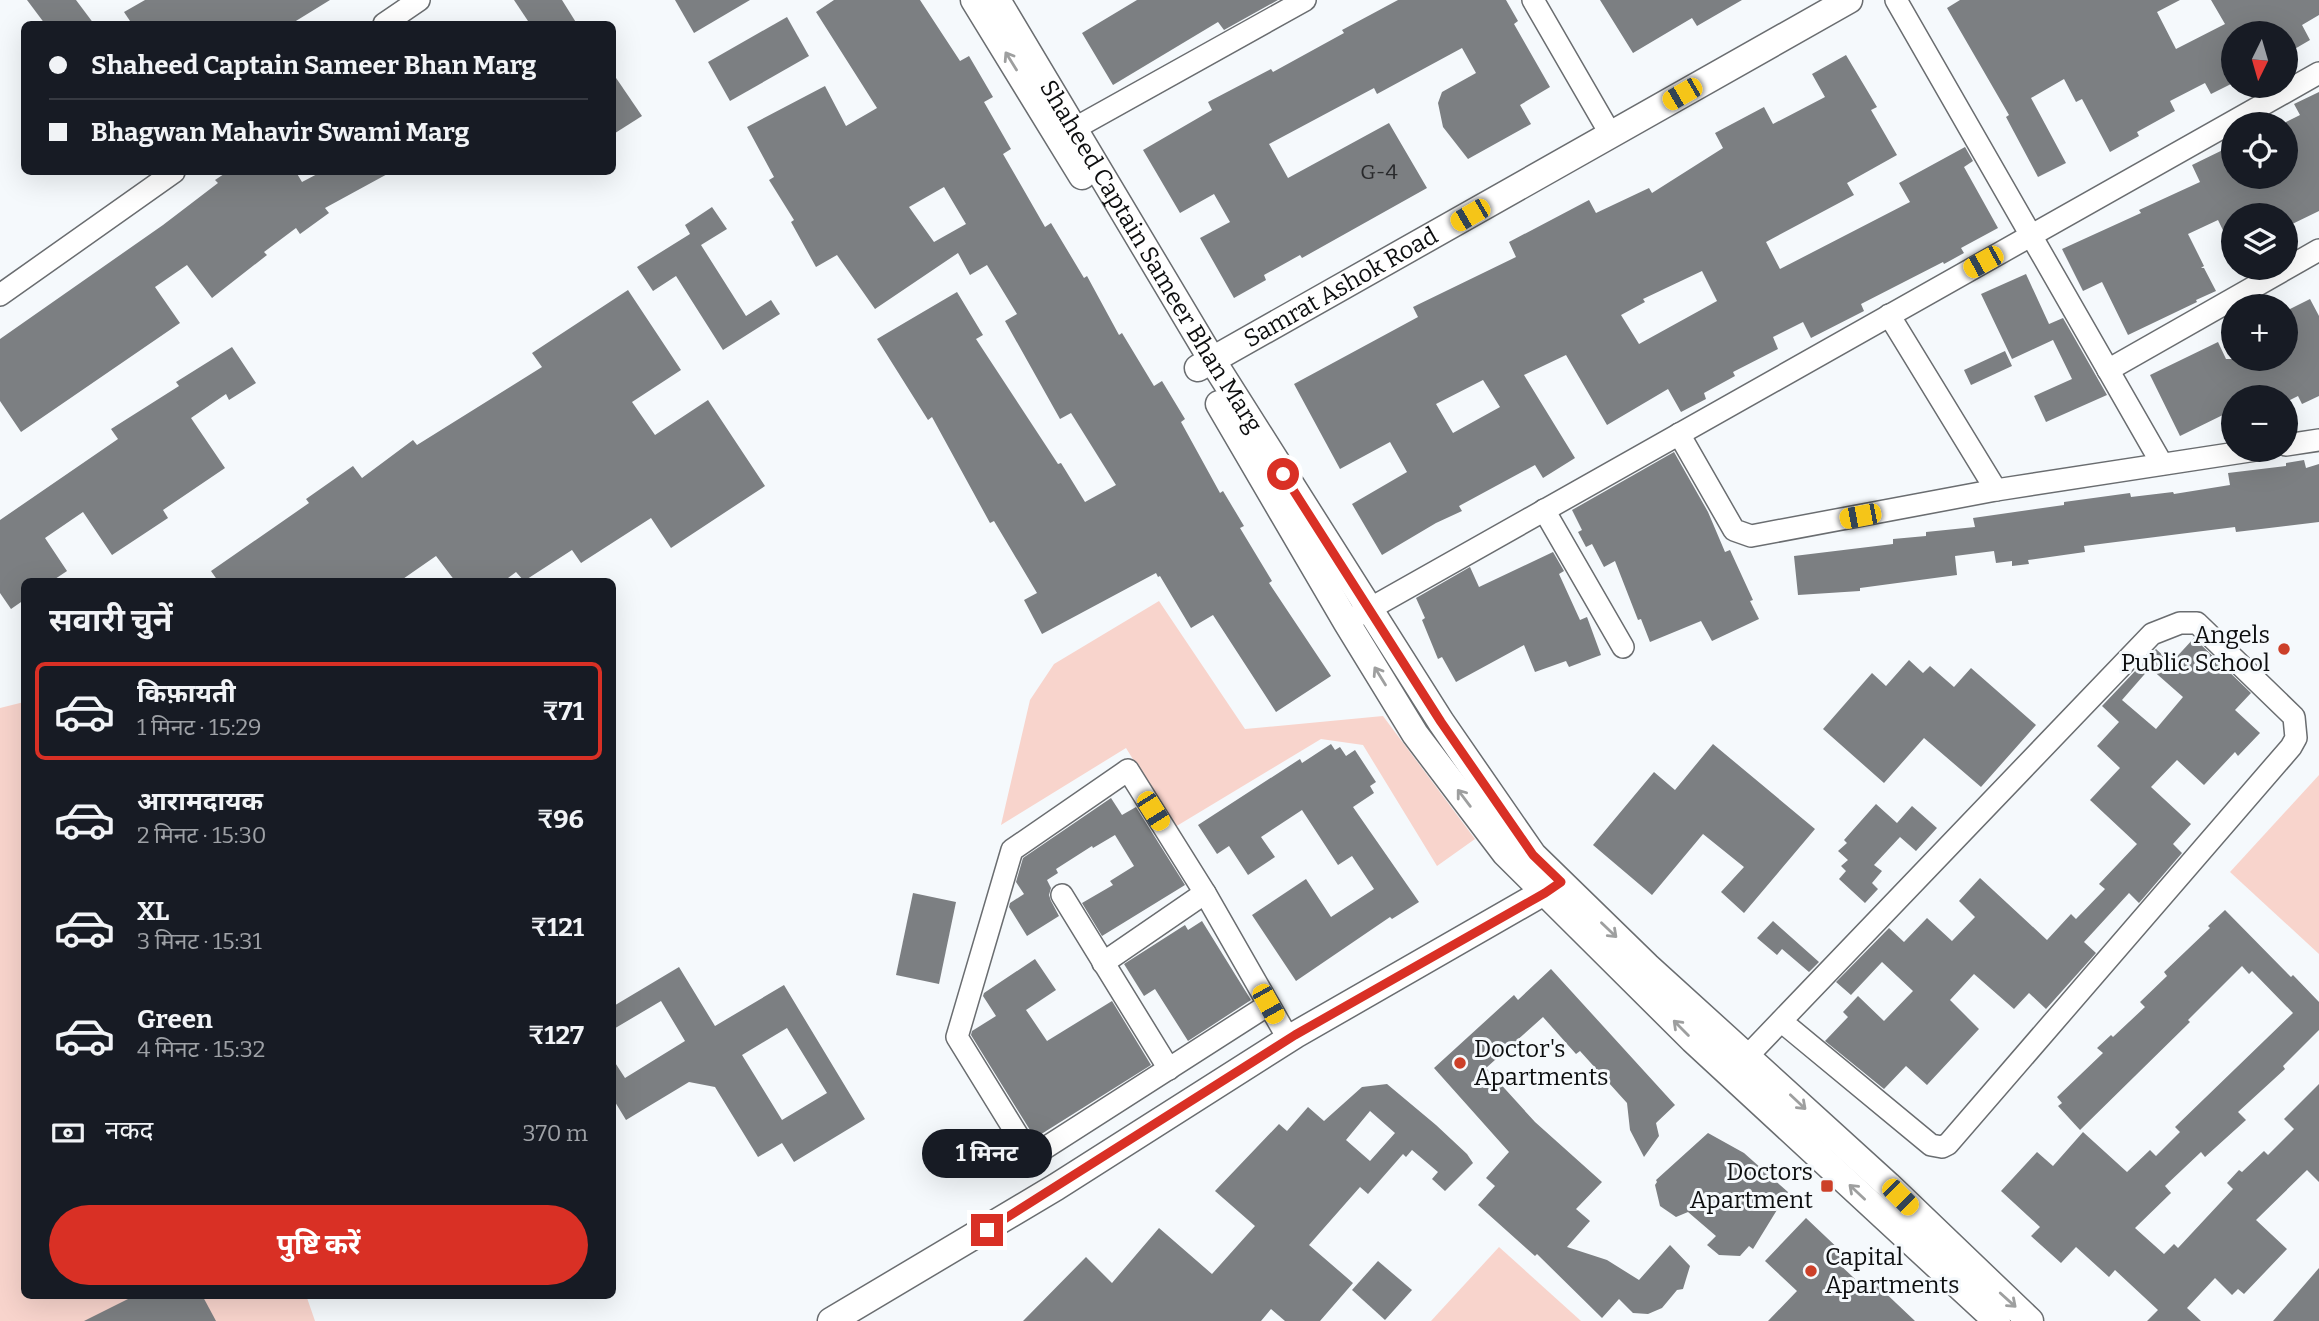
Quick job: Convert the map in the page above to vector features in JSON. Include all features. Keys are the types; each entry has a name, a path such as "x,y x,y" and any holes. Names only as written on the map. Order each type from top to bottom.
{"street":[{"path":"388,21 419,0"},
{"name":"Shaheed Captain Sameer Bhan Marg","path":"974,0 1067,133"},
{"name":"Shaheed Captain Sameer Bhan Marg","path":"998,0 1067,133 1357,616 1415,734 1505,853 1553,888 1739,1065 1888,1185 1977,1287 1997,1321"},
{"path":"1067,133 1305,0"},
{"path":"1533,0 1611,135"},
{"name":"Samrat Ashok Road","path":"1205,364 1849,0"},
{"path":"1896,0 2162,464"},
{"path":"1357,616 2319,73"},
{"path":"0,295 170,175"},
{"path":"2108,370 2319,250"},
{"path":"1889,315 1996,490"},
{"path":"1679,434 1734,530 1751,536 1996,490 2221,455"},
{"path":"2298,443 2319,440"},
{"path":"1544,510 1623,647"},
{"path":"1739,1065 1781,1021 2152,634 2180,623 2197,623 2294,717 2296,738 2291,747 1948,1144 1942,1147 1931,1145 1781,1021"},
{"path":"1268,1004 1031,1157 957,1037 1012,850 1128,770 1205,892 1289,1040"},
{"path":"846,1317 1289,1040 1553,888"},
{"path":"1104,963 1205,892"},
{"path":"1062,895 1169,1069"},
{"name":"Shaheed Captain Sameer Bhan Marg","path":"1977,1287 2031,1321"}],"shaded area":[{"path":"1159,601 1245,729 1383,716 1475,839 1437,866 1363,745 1321,739 1175,827 1126,748 1001,825 1030,700 1054,664"},
{"path":"21,703 21,1299 307,1299 315,1321 0,1321 0,708"},
{"path":"2319,775 2319,954 2230,872"},
{"path":"1499,1247 1581,1321 1431,1321"}],"building":[{"path":"27,0 76,0 92,21 43,21"},
{"path":"145,0 330,0 296,21 130,21 124,12"},
{"path":"514,0 562,0 575,21 528,21"},
{"path":"675,0 750,0 694,33"},
{"path":"834,0 920,0 960,61 969,56 993,97 984,102 1011,149 1003,154 1045,227 1051,223 1084,278 1087,276 1119,335 1122,333 1154,386 1162,381 1185,419 1181,422 1220,493 1223,491 1244,526 1240,528 1272,581 1269,583 1331,676 1276,712 1213,615 1191,628 1156,573 1042,634 1024,600 1037,593 994,521 990,523 932,417 928,420 877,339 957,292 983,335 976,339 1085,502 1116,485 1071,413 1060,419 1005,321 1017,314 987,265 970,275 958,253 875,309 837,255 816,267 791,222 794,220 769,180 774,177 747,127 825,86 846,126 877,108 816,12","holes":["944,187 966,224 934,242 909,207"]},
{"path":"1137,0 1278,0 1224,30 1218,22 1113,85 1082,33"},
{"path":"1398,0 1506,0 1518,21 1514,24 1550,87 1520,105 1531,124 1468,159 1443,127 1438,103 1442,92 1476,73 1462,48 1377,94 1374,88 1269,144 1288,178 1389,123 1427,188 1302,258 1300,255 1264,275 1266,280 1234,298 1200,238 1230,222 1214,194 1180,213 1143,150 1212,110 1208,102 1271,69 1273,72"},
{"path":"1600,0 1742,0 1697,26 1692,18 1633,53"},
{"path":"1960,0 2180,0 2157,12 2176,49 2221,26 2221,89 2211,94 2205,83 2170,101 2175,111 2137,132 2139,136 2110,152 2082,99 2076,102 2064,79 2031,98 2066,163 2038,177 2006,117 2009,115 1947,8"},
{"path":"2211,0 2319,0 2319,15 2302,25 2310,40 2298,47 2298,21 2223,21"},
{"path":"787,17 809,56 730,101 708,62"},
{"path":"1846,55 1877,107 1871,110 1897,155 1847,183 1854,195 1766,242 1780,269 1910,202 1899,183 1965,147 1973,161 1964,167 1998,228 1961,248 1964,253 1861,304 1864,311 1811,338 1803,322 1773,337 1778,349 1733,372 1735,376 1704,393 1706,399 1681,412 1668,389 1607,425 1566,355 1524,375 1575,458 1543,478 1535,465 1459,506 1462,511 1382,555 1352,504 1407,472 1390,442 1340,469 1294,384 1418,317 1413,307 1516,257 1509,242 1589,200 1596,213 1649,188 1652,193 1723,148 1715,133 1764,107 1773,124 1825,97 1812,74","holes":["1702,271 1717,301 1639,344 1621,315 1645,302 1643,299","1483,380 1500,407 1453,433 1436,404"]},
{"path":"616,78 642,116 616,132"},
{"path":"2319,92 2319,211 2298,221 2298,203 2221,203 2221,226 2218,220 2188,234 2204,266 2201,268 2204,268 2216,291 2128,335 2102,282 2083,291 2062,249 2141,213 2139,210 2200,182 2192,165 2221,151 2221,189 2298,189 2300,115 2294,104"},
{"path":"222,175 298,175 302,182 315,175 386,175 325,208 329,213 300,234 296,228 264,252 267,255 212,298 187,265 155,287 180,323 21,432 0,401 0,339 163,225 218,183 215,180"},
{"path":"712,207 727,229 701,245 746,316 771,300 780,314 723,350 676,276 653,291 637,267 690,234 685,225"},
{"path":"2026,274 2049,324 2063,318 2107,395 2046,422 2034,396 2072,379 2053,340 2012,359 1981,294"},
{"path":"628,290 681,370 632,402 655,435 708,400 765,486 671,548 651,518 581,563 572,550 529,578 521,578 516,572 508,578 453,578 436,556 404,578 216,578 211,571 309,503 306,499 353,466 362,478 413,440 417,445 542,367 532,353"},
{"path":"2310,299 2319,316 2319,396 2302,404 2298,396 2298,385 2221,385 2221,416 2180,436 2150,375 2218,342 2221,348 2221,371 2298,371 2298,305"},
{"path":"232,347 256,383 229,400 226,394 191,418 225,468 163,510 168,518 112,555 83,512 45,538 67,571 56,578 21,578 21,602 11,609 0,593 0,520 118,439 111,429 179,386 176,382"},
{"path":"2005,351 2012,366 1971,385 1964,370"},
{"path":"1674,452 1708,512 1725,552 1730,550 1759,619 1712,641 1701,621 1650,642 1641,619 1638,620 1615,561 1604,567 1592,544 1586,547 1578,532 1582,530 1572,510"},
{"path":"2304,460 2306,468 2319,464 2319,522 2236,532 2235,527 2084,546 2085,552 2028,560 2029,564 2012,566 2012,561 1996,563 1994,551 1955,556 1957,575 1860,588 1860,591 1798,595 1794,556 1893,544 1893,539 1926,536 1926,532 1975,527 1973,518 2064,505 2064,502 2130,493 2131,497 2174,494 2230,485 2228,473 2286,466 2286,463"},
{"path":"1553,552 1564,571 1559,574 1580,620 1587,617 1601,655 1569,667 1566,661 1535,672 1524,645 1456,682 1442,657 1438,659 1416,598 1470,567 1479,587"},
{"path":"2194,638 2251,693 2235,710 2260,733 2238,756 2235,752 2204,785 2177,760 2151,787 2191,824 2173,844 2182,853 2139,903 2129,893 2084,942 2096,953 2046,1009 2029,993 2014,1009 1974,974 1950,1000 1979,1029 1927,1085 1906,1066 1884,1089 1825,1041 1848,1017 1843,1012 1858,996 1884,1021 1913,991 1882,962 1851,995 1836,982 1889,928 1904,942 1927,918 1952,941 1975,917 1959,901 1980,878 2047,940 2071,914 2076,919 2105,889 2099,884 2137,844 2090,800 2120,768 2097,746 2119,722 2102,706 2156,649 2171,663","holes":["2150,668 2183,697 2156,729 2122,700"]},
{"path":"1909,660 1923,673 1930,666 1954,687 1971,668 2036,725 1981,787 1924,738 1884,783 1823,729 1872,673 1886,686"},
{"path":"1331,744 1335,750 1340,747 1346,756 1355,750 1376,782 1370,786 1374,793 1353,807 1419,902 1392,919 1390,917 1296,981 1252,915 1306,879 1331,917 1374,889 1352,856 1338,865 1302,810 1261,837 1275,857 1248,875 1229,846 1217,854 1198,825 1300,759 1302,763"},
{"path":"1713,744 1815,829 1744,913 1721,892 1744,867 1703,834 1652,895 1593,845 1654,772 1675,790"},
{"path":"1111,798 1122,815 1136,807 1185,885 1102,936 1082,903 1113,885 1110,881 1134,866 1115,835 1056,869 1058,873 1047,880 1051,888 1051,901 1059,916 1027,936 1009,907 1010,903 1024,894 1016,882 1023,858"},
{"path":"1876,804 1897,823 1912,806 1937,828 1916,851 1900,837 1874,865 1882,871 1872,883 1878,889 1865,903 1839,879 1846,871 1841,866 1848,860 1838,851 1847,843 1844,840"},
{"path":"913,893 956,902 939,984 896,975"},
{"path":"2225,910 2319,1002 2319,1030 2283,1066 2285,1069 2238,1112 2246,1120 2205,1157 2201,1152 2165,1186 2171,1193 2135,1228 2164,1254 2174,1244 2178,1248 2233,1189 2227,1183 2239,1170 2242,1172 2264,1151 2268,1155 2294,1129 2284,1119 2319,1084 2319,1182 2307,1170 2256,1220 2287,1249 2244,1294 2238,1289 2232,1295 2215,1278 2187,1308 2201,1321 2147,1321 2158,1310 2115,1270 2109,1277 2076,1247 2061,1263 2031,1236 2040,1227 2001,1191 2037,1152 2053,1166 2083,1132 2127,1172 2150,1150 2156,1156 2180,1132 2175,1127 2293,1013 2252,971 2249,974 2242,966 2188,1020 2190,1022 2080,1130 2058,1106 2062,1103 2057,1097 2103,1053 2097,1048 2145,1007 2140,1002 2167,976 2164,972"},
{"path":"1202,921 1251,1000 1188,1041 1155,989 1144,996 1124,964 1185,925 1188,930"},
{"path":"1773,921 1819,962 1809,972 1782,949 1777,955 1757,938"},
{"path":"1035,959 1056,990 1026,1010 1047,1041 1112,1001 1151,1065 1035,1138 971,1035 972,1031 996,1016 983,996 984,993"},
{"path":"679,967 715,1026 784,985 865,1119 794,1162 782,1143 758,1157 715,1087 689,1082 626,1120 616,1104 616,1064 625,1078 685,1041 661,1001 616,1028 616,1005","holes":["787,1028 827,1093 782,1120 742,1055"]},
{"path":"1551,969 1675,1105 1656,1123 1659,1136 1644,1157 1630,1130 1627,1103 1580,1051 1576,1054 1543,1017 1486,1068 1535,1122 1602,1182 1576,1209 1590,1221 1567,1247 1607,1260 1639,1280 1670,1245 1690,1266 1683,1289 1677,1290 1662,1308 1648,1314 1633,1313 1619,1299 1602,1318 1537,1254 1535,1256 1478,1205 1495,1186 1486,1178 1509,1152 1434,1068 1514,995 1518,1000"},
{"path":"1387,1084 1436,1125 1473,1163 1445,1191 1432,1179 1438,1172 1412,1150 1406,1157 1403,1154 1368,1194 1360,1187 1309,1245 1353,1283 1320,1321 1285,1321 1271,1309 1261,1321 1023,1321 1086,1257 1112,1283 1159,1228 1212,1274 1255,1226 1215,1191 1279,1124 1287,1131 1308,1107 1324,1121 1362,1087","holes":["1370,1111 1395,1133 1370,1161 1346,1140"]},
{"path":"1708,1133 1744,1153 1788,1192 1753,1249 1749,1246 1740,1256 1719,1255 1707,1245 1716,1236 1688,1212 1676,1217 1660,1206 1656,1180"},
{"name":"Capital Apartments","path":"1806,1218 1845,1255 1838,1263 1870,1293 1877,1285 1915,1321 1768,1321 1797,1291 1765,1261"},
{"path":"1378,1261 1412,1290 1385,1320 1352,1290"},
{"path":"2319,1268 2319,1321 2273,1321"},
{"path":"128,1299 204,1299 216,1321 84,1321"}],"place":[{"name":"Angels Public School","path":"2284,649"},
{"name":"Doctor's Apartments","path":"1460,1063"},
{"name":"Doctors Apartment","path":"1827,1186"},
{"name":"Capital Apartments","path":"1811,1271"}],"route":[{"path":"987,1230 1295,1035 1561,882 1533,855 1441,722 1283,474"}]}
